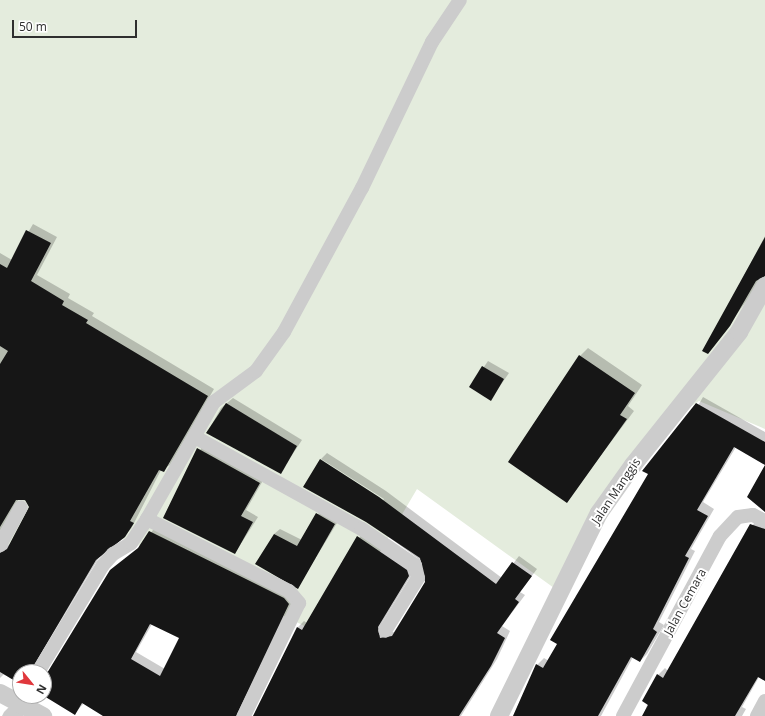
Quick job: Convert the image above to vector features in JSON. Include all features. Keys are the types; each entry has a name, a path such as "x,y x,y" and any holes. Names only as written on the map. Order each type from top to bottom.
{"street":[{"path":"43,664 103,565 113,554 131,543 147,519 214,402 256,371 284,332 362,188 432,42 460,0"},
{"name":"Jalan Manggis","path":"499,716 599,513 633,465 738,332 765,286"},
{"path":"195,437 362,529 415,566 418,578 385,630"},
{"path":"0,545 21,507"},
{"name":"Jalan Cemara","path":"623,716 720,536 738,517 753,515 765,521"},
{"path":"147,519 289,591 299,602 244,716"},
{"path":"0,693 43,716"},
{"path":"756,716 765,701"}],"green space":[{"path":"0,0 765,0 765,429 699,401 663,425 561,593 417,489 329,638 143,547 59,515 37,561 0,540"}],"building":[{"path":"26,230 51,243 31,281 64,301 62,305 88,320 86,323 208,396 164,472 159,470 130,521 134,523 125,537 96,560 35,664 12,664 12,679 0,672 0,553 7,549 29,507 25,500 16,500 0,527 0,364 8,351 0,346 0,264 7,268"},
{"path":"765,237 765,276 756,281 730,326 708,354 702,351"},
{"path":"579,355 635,393 620,415 627,419 567,503 508,462"},
{"path":"482,366 504,379 491,401 469,387"},
{"path":"226,403 297,446 281,474 206,433"},
{"path":"696,403 765,442 765,465 734,447 697,510 708,516 685,556 689,558 653,629 657,632 640,662 631,657 598,716 513,716 536,664 543,668 557,644 550,640 648,474 642,471"},
{"path":"197,448 260,483 241,516 253,522 235,554 163,518"},
{"path":"320,459 379,497 496,584 512,562 532,576 515,599 519,602 497,633 505,638 491,666 459,716 253,716 297,627 302,630 357,536 407,570 409,576 378,627 380,638 392,636 425,582 420,558 366,522 303,487"},
{"path":"765,465 765,512 747,497"},
{"path":"316,513 335,524 298,589 255,564 274,534 297,546"},
{"path":"750,524 765,529 765,681 758,677 735,716 642,716 648,705 642,701 657,674 663,678"},
{"path":"149,531 284,598 289,604 236,716 103,716 82,703 75,715 52,701 52,665 110,570 138,548","holes":["150,624 179,638 160,676 131,659"]}]}
